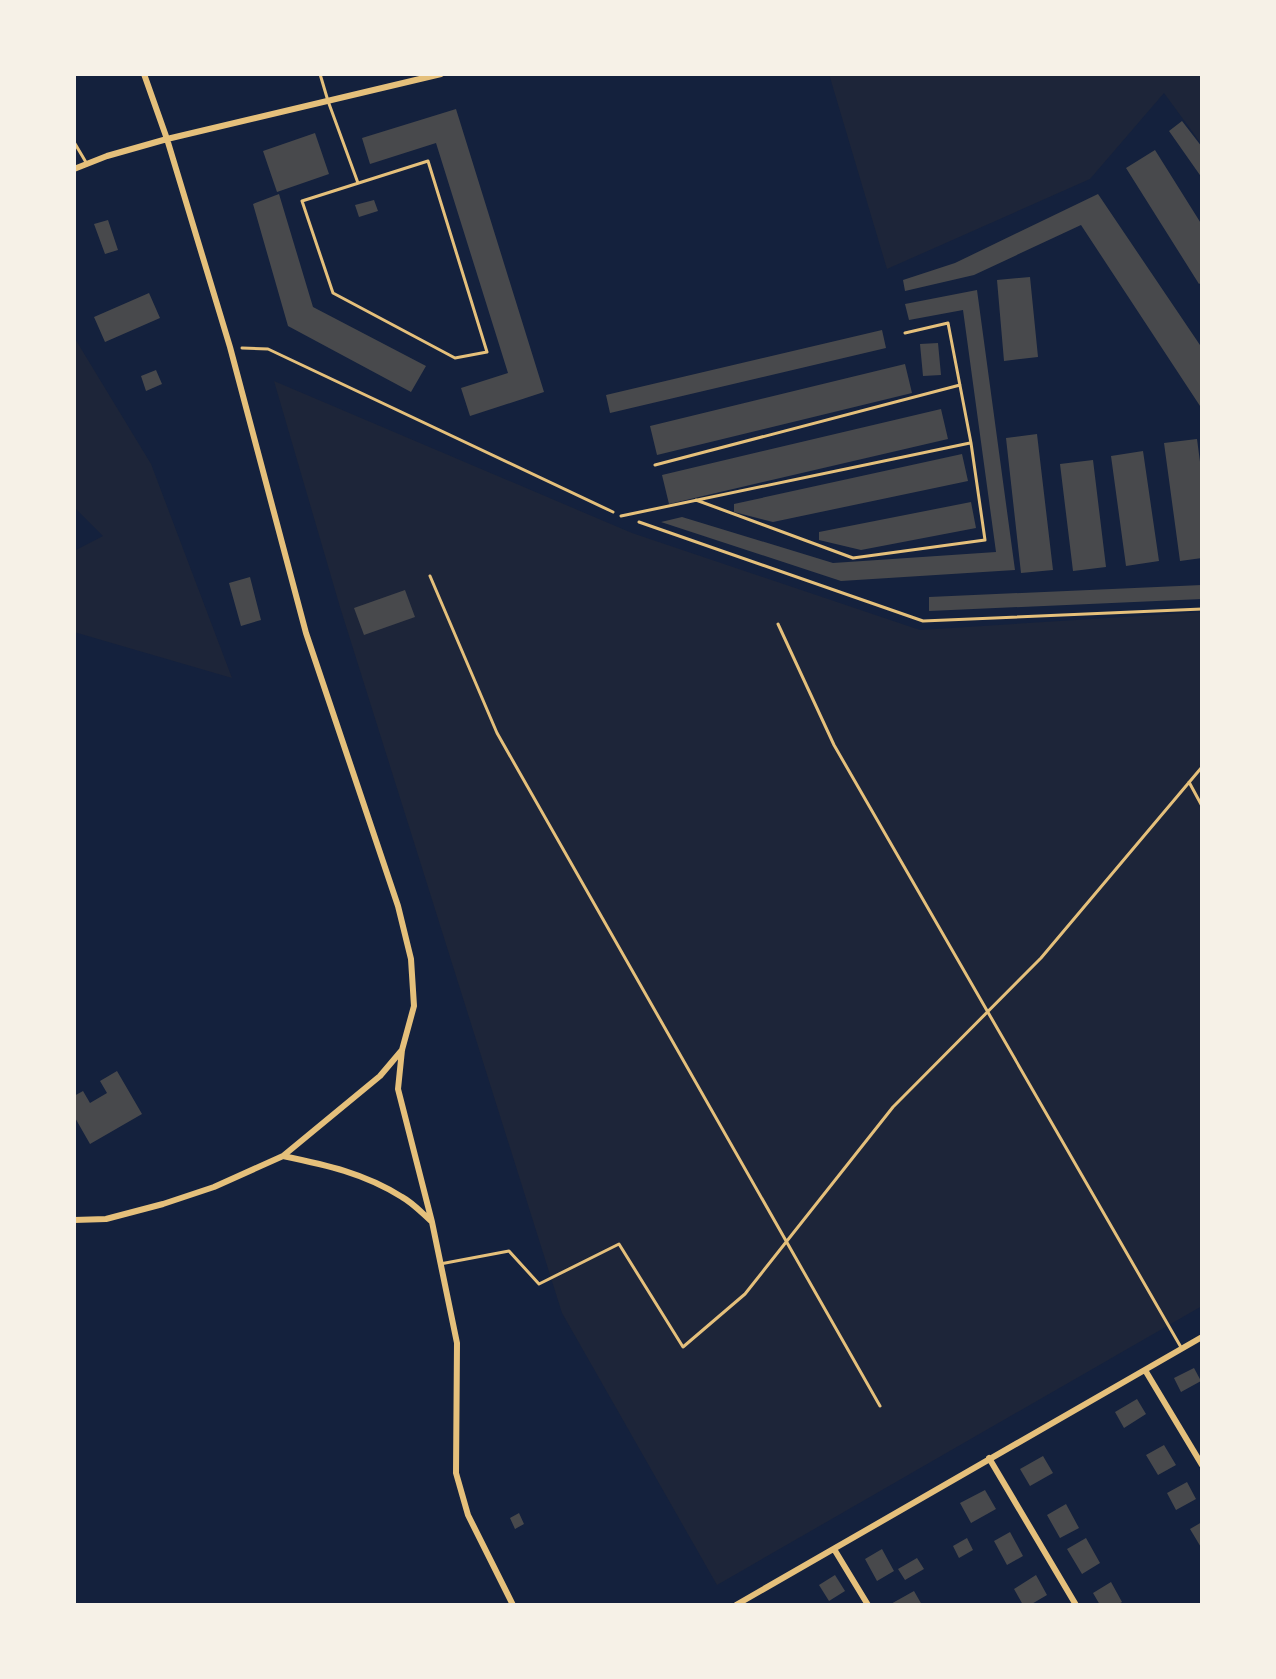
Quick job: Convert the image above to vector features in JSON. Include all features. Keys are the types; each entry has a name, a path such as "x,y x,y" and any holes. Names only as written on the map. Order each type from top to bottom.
{"street":[{"path":"144,74 167,139 230,347 306,633 398,906 411,959 414,1006 402,1050 398,1089 432,1222 457,1343 456,1473 468,1515 513,1605"},
{"path":"74,169 167,139 441,74"},
{"path":"74,1220 106,1219 163,1204 214,1187 283,1156 380,1076 402,1050"},
{"path":"283,1156 339,1168 375,1182 405,1198 432,1222"},
{"path":"736,1605 1202,1337"},
{"path":"1145,1370 1202,1465"},
{"path":"989,1458 1076,1605"},
{"path":"834,1549 868,1605"}],"lane":[{"path":"320,74 358,183"},
{"path":"74,142 87,164"},
{"path":"428,161 487,352 455,358 333,293 302,201 358,183 428,161"},
{"path":"696,500 853,558 985,540 971,443 948,323 905,333"},
{"path":"655,465 960,385"},
{"path":"621,516 971,443"},
{"path":"430,576 497,733 880,1406"},
{"path":"778,624 834,745 1182,1349"},
{"path":"440,1264 509,1251 539,1284 619,1244 683,1347 745,1294 893,1107 1041,958 1202,767"},
{"path":"1189,782 1202,806"}],"path":[{"path":"230,347 268,349 621,516 923,621 1202,609"}],"shaded area":[{"path":"829,74 1202,74 1202,145 1164,93 1090,179 887,269"},
{"path":"74,337 151,464 232,678 74,632 74,551 103,536 74,507"},
{"path":"274,381 632,533 920,630 1202,612 1202,1306 717,1585 562,1313 340,607"}],"building":[{"path":"456,109 544,392 470,416 461,388 508,373 436,143 370,164 362,138"},
{"path":"1182,121 1202,147 1202,178 1169,131"},
{"path":"315,133 329,174 277,192 263,151"},
{"path":"1155,150 1202,225 1202,282 1199,284 1126,168"},
{"path":"279,194 313,307 426,366 411,392 288,326 253,204"},
{"path":"1098,194 1202,348 1202,409 1081,225 974,275 905,291 903,280 955,263"},
{"path":"374,200 378,211 359,217 355,205"},
{"path":"108,220 118,250 105,254 94,224"},
{"path":"1030,277 1038,357 1004,361 997,280"},
{"path":"977,290 1015,570 841,581 661,522 682,517 833,563 996,552 963,310 909,320 905,304"},
{"path":"149,293 160,318 105,342 94,317"},
{"path":"882,330 886,348 610,413 606,395"},
{"path":"938,343 941,375 923,376 920,344"},
{"path":"905,364 912,393 657,455 650,426"},
{"path":"156,370 162,384 146,391 141,376"},
{"path":"941,409 948,439 669,504 662,475"},
{"path":"1037,434 1053,570 1021,573 1006,438"},
{"path":"1197,439 1202,477 1202,558 1180,561 1164,443"},
{"path":"1143,451 1159,561 1126,566 1111,456"},
{"path":"962,454 968,481 773,522 734,512 734,504"},
{"path":"1093,460 1106,567 1073,571 1060,464"},
{"path":"971,502 976,528 861,550 819,540 819,532"},
{"path":"250,577 261,620 241,626 229,583"},
{"path":"1202,585 1202,599 929,611 929,597"},
{"path":"405,590 415,617 364,635 354,608"},
{"path":"117,1071 142,1114 90,1144 74,1116 74,1096 83,1091 90,1103 107,1093 100,1081"},
{"path":"1194,1368 1201,1381 1181,1392 1174,1378"},
{"path":"1137,1399 1146,1414 1124,1428 1115,1412"},
{"path":"1164,1445 1176,1465 1158,1475 1146,1455"},
{"path":"1043,1456 1053,1473 1030,1486 1020,1469"},
{"path":"1187,1482 1196,1499 1176,1510 1167,1493"},
{"path":"985,1490 996,1509 971,1523 960,1503"},
{"path":"1066,1504 1079,1528 1060,1538 1047,1515"},
{"path":"519,1513 524,1524 515,1529 510,1518"},
{"path":"1202,1522 1202,1549 1190,1529"},
{"path":"1010,1532 1023,1556 1007,1565 994,1541"},
{"path":"967,1538 973,1550 959,1558 953,1546"},
{"path":"1086,1538 1100,1563 1082,1574 1067,1549"},
{"path":"882,1549 894,1571 877,1581 865,1559"},
{"path":"917,1558 924,1569 905,1580 898,1569"},
{"path":"835,1575 845,1591 829,1601 819,1585"},
{"path":"1036,1575 1047,1595 1030,1605 1023,1605 1014,1589"},
{"path":"1111,1582 1122,1602 1100,1605 1093,1593"},
{"path":"914,1591 922,1605 889,1605"}]}
